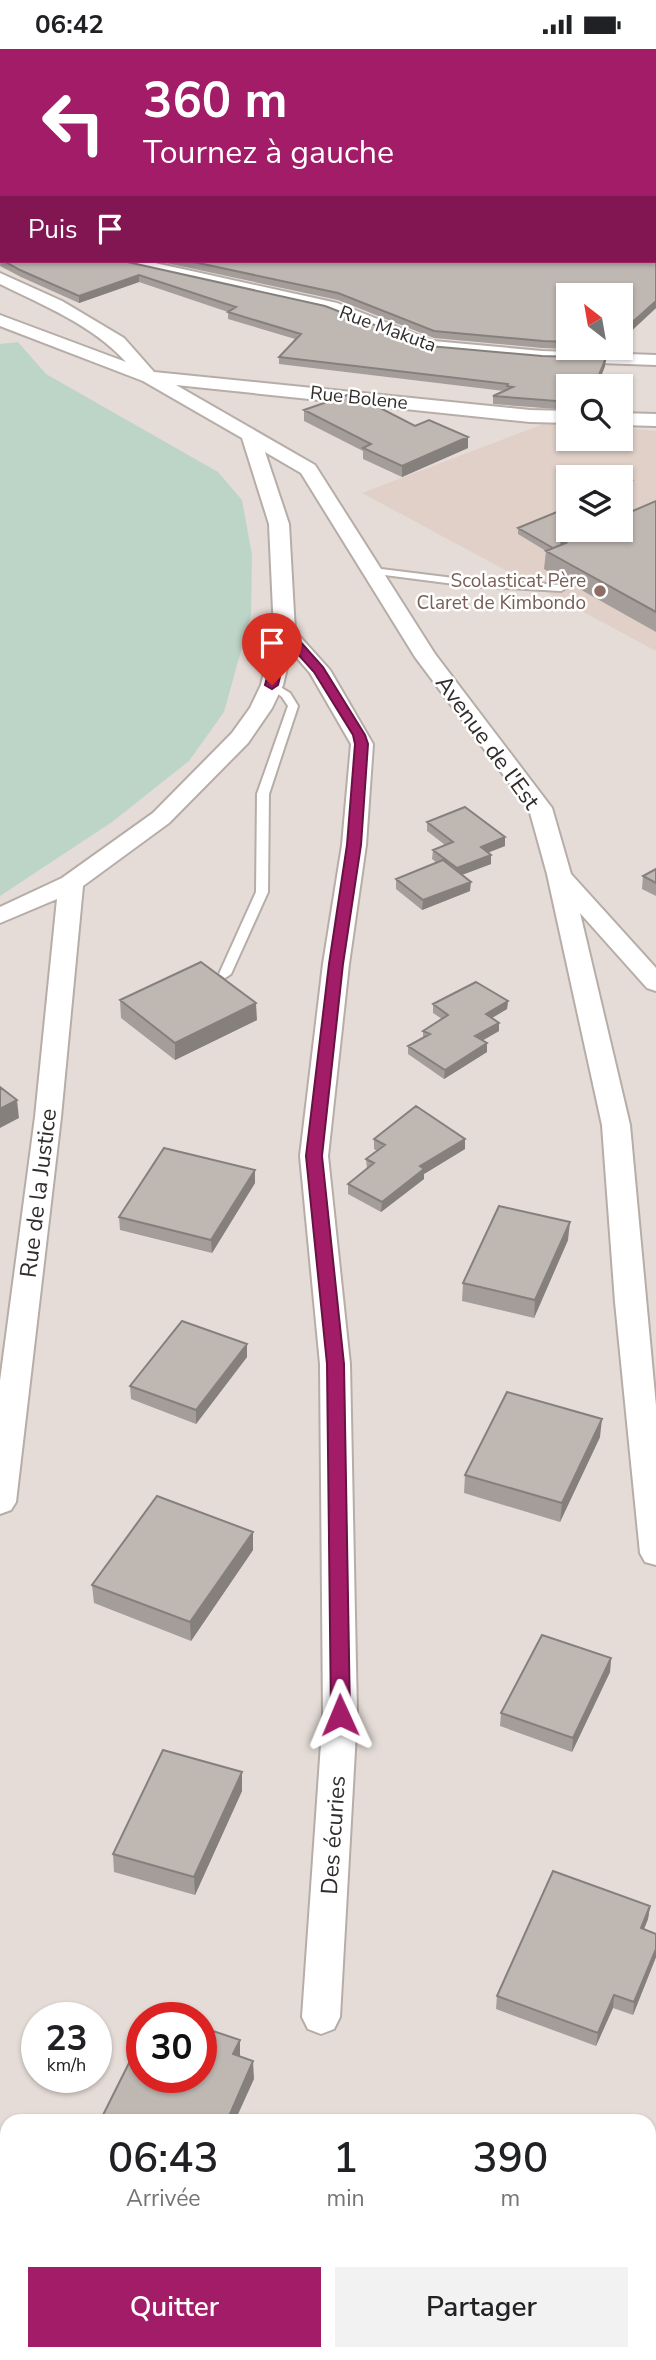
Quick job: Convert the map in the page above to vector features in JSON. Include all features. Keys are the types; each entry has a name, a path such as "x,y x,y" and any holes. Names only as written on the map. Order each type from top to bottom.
{"street":[{"name":"Rue Makuta","path":"134,263 331,307 405,334 429,347 542,356 656,360"},
{"path":"0,278 56,305 118,342 149,377"},
{"name":"Avenue de l'Est","path":"0,320 149,377 313,475 426,657 540,808 559,874 616,1125 630,1302 656,1553"},
{"name":"Rue Bolene","path":"149,377 556,417"},
{"path":"633,419 656,420"},
{"path":"0,916 71,883 161,818 240,738 261,708 272,685 285,632 279,524 250,435"},
{"name":"Des écuries","path":"285,632 318,670 362,744 354,845 336,964 314,1156 335,1364 340,1715 321,2017"},
{"path":"559,874 656,983"},
{"name":"Rue de la Justice","path":"0,1502 48,1117 71,883"}],"lane":[{"path":"373,571 470,583 561,588"},
{"path":"225,974 262,892 263,794 293,706 286,695 272,685"}],"shaded area":[{"name":"Scolasticat Père Claret de Kimbondo","path":"546,423 556,424 556,451 633,451 633,429 656,431 656,651 362,493"}],"green space":[{"path":"18,342 46,374 218,472 242,500 252,555 251,615 224,712 189,761 112,822 0,896 0,344"}],"building":[{"path":"8,263 132,263 325,306 429,346 556,356 556,361 605,361 599,374 556,374 556,401 493,396 513,387 507,386 508,384 279,357 301,334 228,312 236,307 139,275 79,296"},
{"path":"198,263 656,263 656,301 634,321 634,283 556,283 556,342 434,331 338,293"},
{"path":"347,395 355,395 415,426 429,420 468,437 402,466 363,448 371,444 304,410"},
{"path":"656,501 656,612 546,551 566,543 564,542 633,542 633,511"},
{"path":"556,512 556,542 562,542 561,545 553,548 518,528"},
{"path":"465,807 505,837 481,847 491,855 457,868 433,850 453,842 427,822"},
{"path":"443,860 471,882 423,900 396,879"},
{"path":"656,869 656,883 643,876"},
{"path":"201,962 256,1003 175,1043 120,1000"},
{"path":"476,982 508,1001 486,1014 499,1023 475,1036 487,1043 445,1070 408,1046 430,1034 423,1031 448,1015 433,1004"},
{"path":"0,1087 17,1100 0,1109"},
{"path":"416,1106 465,1139 420,1166 424,1169 382,1202 348,1184 374,1163 366,1159 385,1145 374,1139"},
{"path":"164,1148 255,1170 211,1240 119,1217"},
{"path":"499,1206 570,1222 535,1300 463,1283"},
{"path":"182,1321 247,1344 196,1410 130,1386"},
{"path":"507,1392 602,1419 562,1503 465,1475"},
{"path":"157,1496 253,1532 190,1622 92,1585"},
{"path":"542,1635 611,1658 573,1738 501,1713"},
{"path":"163,1750 242,1772 194,1877 113,1854"},
{"path":"553,1871 650,1906 641,1928 656,1934 656,1949 634,2002 614,1995 598,2033 497,1996"},
{"path":"217,2032 240,2040 233,2054 253,2061 230,2114 104,2114 126,2069 126,2093 217,2093"}],"place":[{"name":"Scolasticat Père Claret de Kimbondo","path":"600,591"}],"route":[{"path":"272,685 285,632 318,670 362,744 354,845 336,964 314,1156 335,1364 340,1715"}]}
